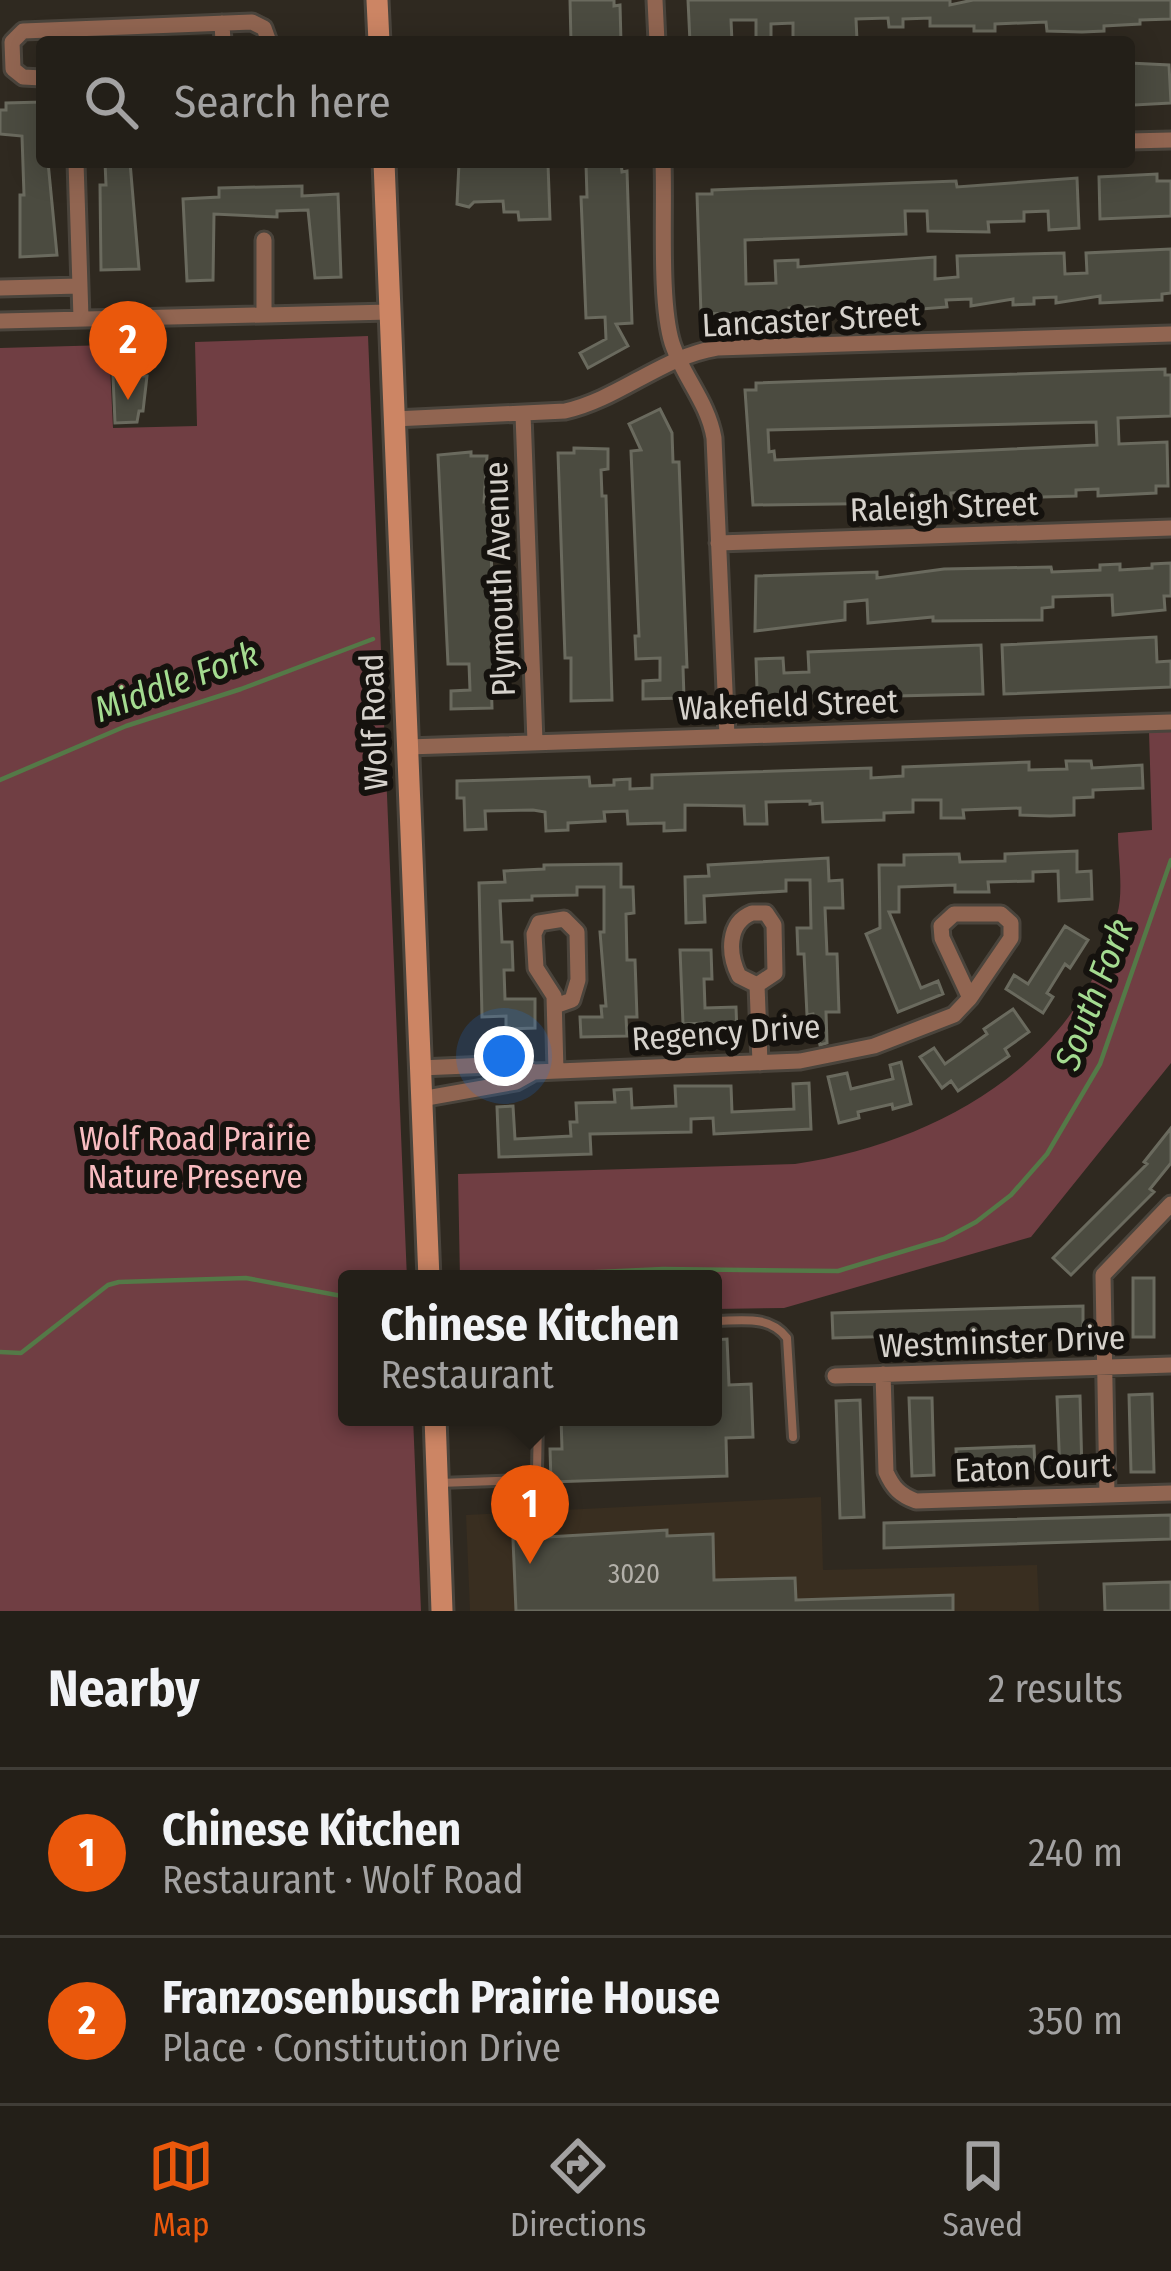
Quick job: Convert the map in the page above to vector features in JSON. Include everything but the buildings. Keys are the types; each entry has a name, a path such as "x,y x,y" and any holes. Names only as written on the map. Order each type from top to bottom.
{"main road":[{"path":"377,0 379,36"},
{"name":"Wolf Road","path":"384,168 429,1270"},
{"path":"435,1426 442,1611"}],"street":[{"path":"655,0 657,36"},
{"path":"222,23 223,36"},
{"path":"36,78 23,77 13,69 14,37 29,29 73,35 259,24 266,36"},
{"path":"1135,141 1171,140"},
{"path":"76,168 82,318"},
{"path":"663,168 669,324 679,358 711,422 727,736"},
{"path":"264,240 264,315"},
{"path":"0,288 80,286"},
{"path":"0,322 390,312"},
{"name":"Lancaster Street","path":"394,419 565,411 592,404 679,358 717,349 1171,334"},
{"name":"Plymouth Avenue","path":"523,414 535,742"},
{"name":"Raleigh Street","path":"718,543 1171,528"},
{"name":"Wakefield Street","path":"407,747 1171,722"},
{"path":"766,913 774,925 775,973 757,985 739,976 732,931 738,919 766,913"},
{"name":"Regency Drive","path":"420,1069 513,1064 534,1072 800,1061 874,1046 954,1015 970,998 1011,938 1006,917 954,914 944,920 942,938 970,998"},
{"path":"555,1006 572,1000 578,980 577,932 564,919 539,923 534,934 536,968 548,982 555,1006 556,1071"},
{"path":"757,985 760,1063"},
{"name":"Regency Drive","path":"421,1099 516,1082 534,1072"},
{"path":"1107,1495 1103,1275 1171,1204"},
{"name":"Westminster Drive","path":"835,1376 1171,1366"},
{"name":"Eaton Court","path":"883,1374 886,1472 898,1492 916,1501 1171,1493"}],"lane":[{"path":"722,1321 765,1320 787,1338 793,1437"},
{"path":"437,1484 522,1480 537,1472 538,1426"}],"shaded area":[{"path":"821,1497 823,1570 1037,1565 1039,1611 470,1611 466,1515"}],"green space":[{"name":"Wolf Road Prairie Nature Preserve","path":"368,336 407,1270 338,1270 338,1426 413,1426 421,1611 0,1611 0,348 109,345 113,428 197,426 195,342"},
{"path":"1149,731 1171,731 1171,1063 1031,1237 784,1308 722,1309 722,1270 460,1270 458,1174 795,1164 900,1137 950,1115 995,1087 1036,1053 1071,1013 1098,967 1119,906 1118,833 1152,830"}],"waterway":[{"name":"Middle Fork","path":"0,780 126,726 373,639"},
{"name":"South Fork","path":"642,1270 838,1271 944,1239 1011,1195 1047,1154 1100,1064 1171,860"},
{"name":"South Fork","path":"0,1352 21,1353 108,1285 119,1282 246,1278 338,1295"}],"place":[{"name":"Franzosenbusch Prairie House","path":"128,400"},
{"name":"Chinese Kitchen","path":"530,1564"}]}
